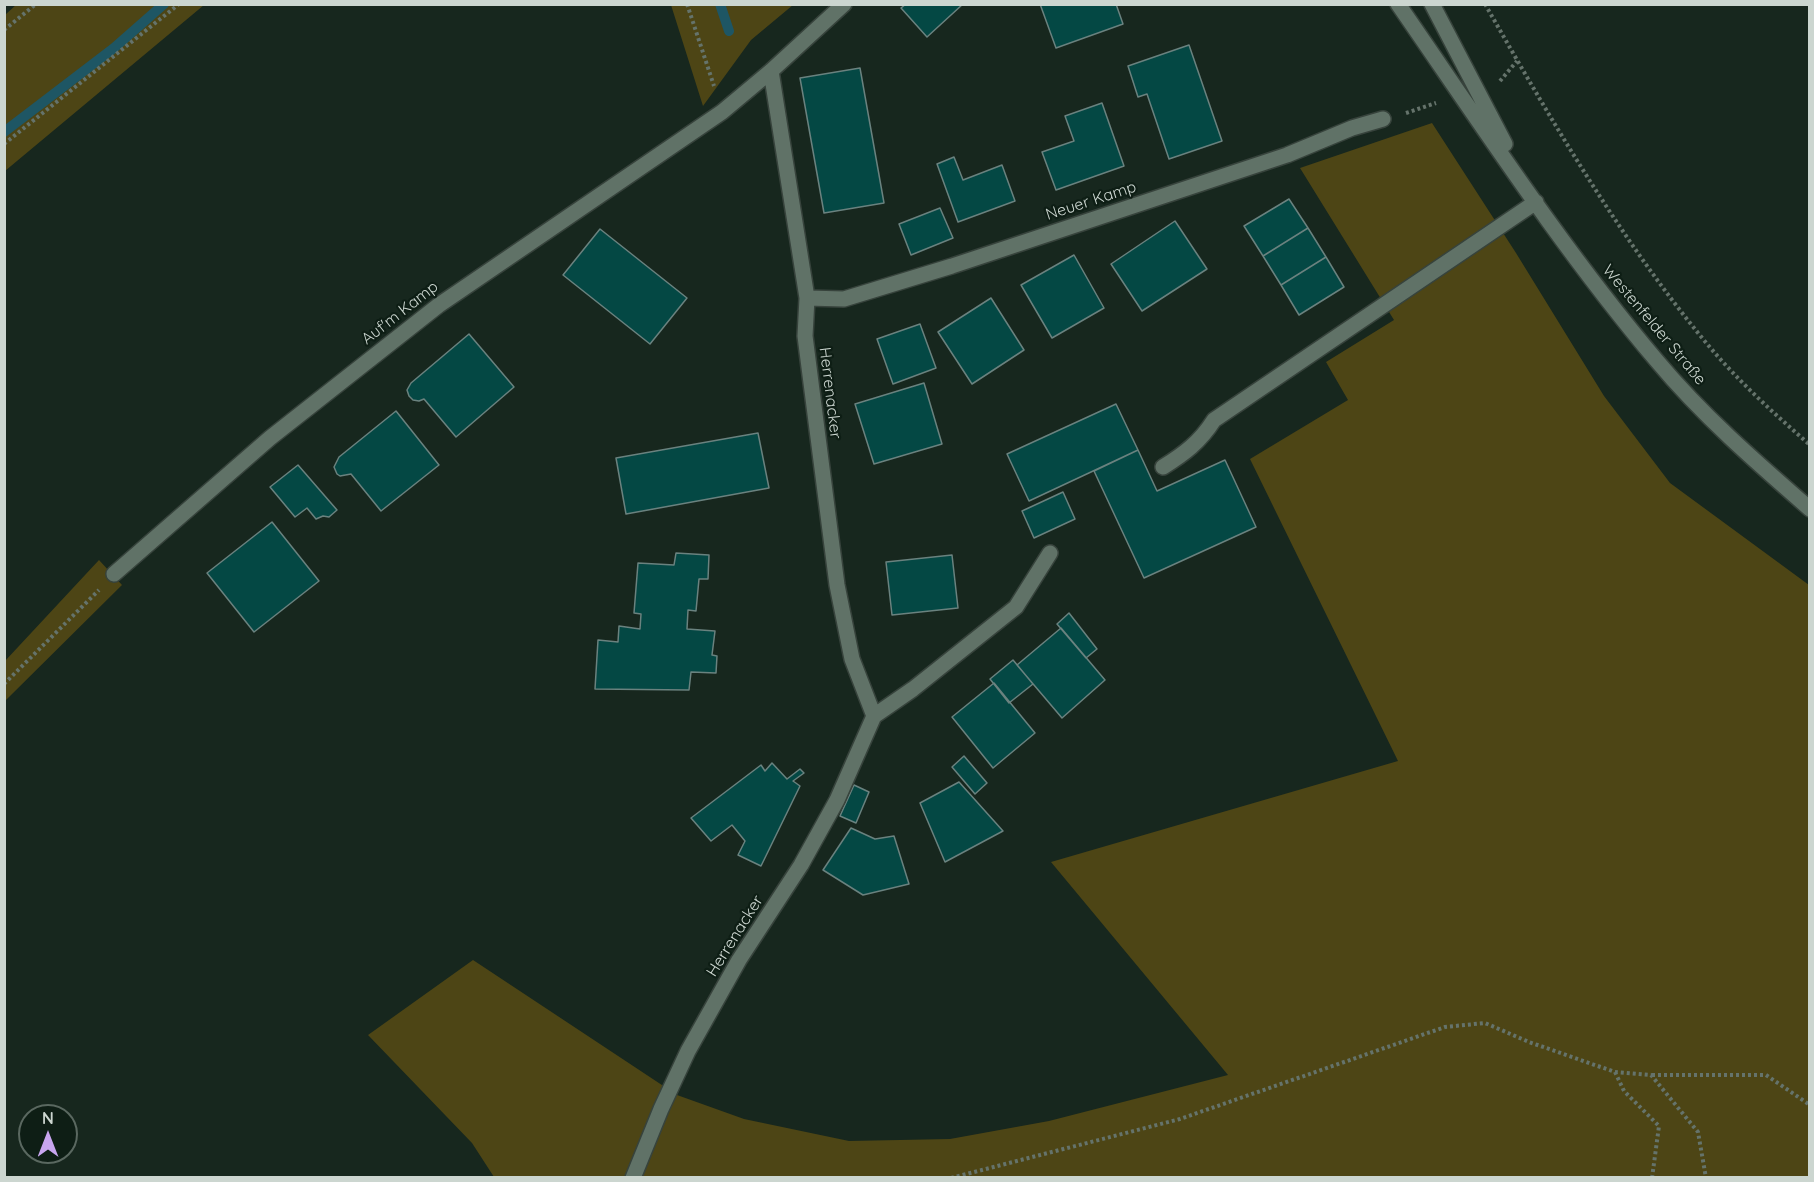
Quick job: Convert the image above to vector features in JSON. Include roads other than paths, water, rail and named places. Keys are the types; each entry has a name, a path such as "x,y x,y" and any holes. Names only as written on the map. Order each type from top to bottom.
{"street":[{"name":"Auf'm Kamp","path":"114,574 270,438 439,305 722,112 844,4"},
{"name":"Westenfelder Straße","path":"1398,4 1536,202 1657,361 1715,424 1809,509"},
{"name":"Westenfelder Straße","path":"1432,4 1536,202"},
{"name":"Herrenacker","path":"633,1178 660,1109 688,1050 739,960 801,865 832,810 874,716 852,659 837,585 805,336 807,298 771,71"},
{"name":"Neuer Kamp","path":"807,298 844,299 952,266 1287,155 1352,128 1383,119"},
{"path":"1163,467 1188,452 1205,435 1214,420 1536,202"},
{"path":"874,716 913,689 1016,607 1050,553"}],"waterway":[{"path":"4,132 114,48 164,4"},
{"path":"720,4 729,31"}]}
